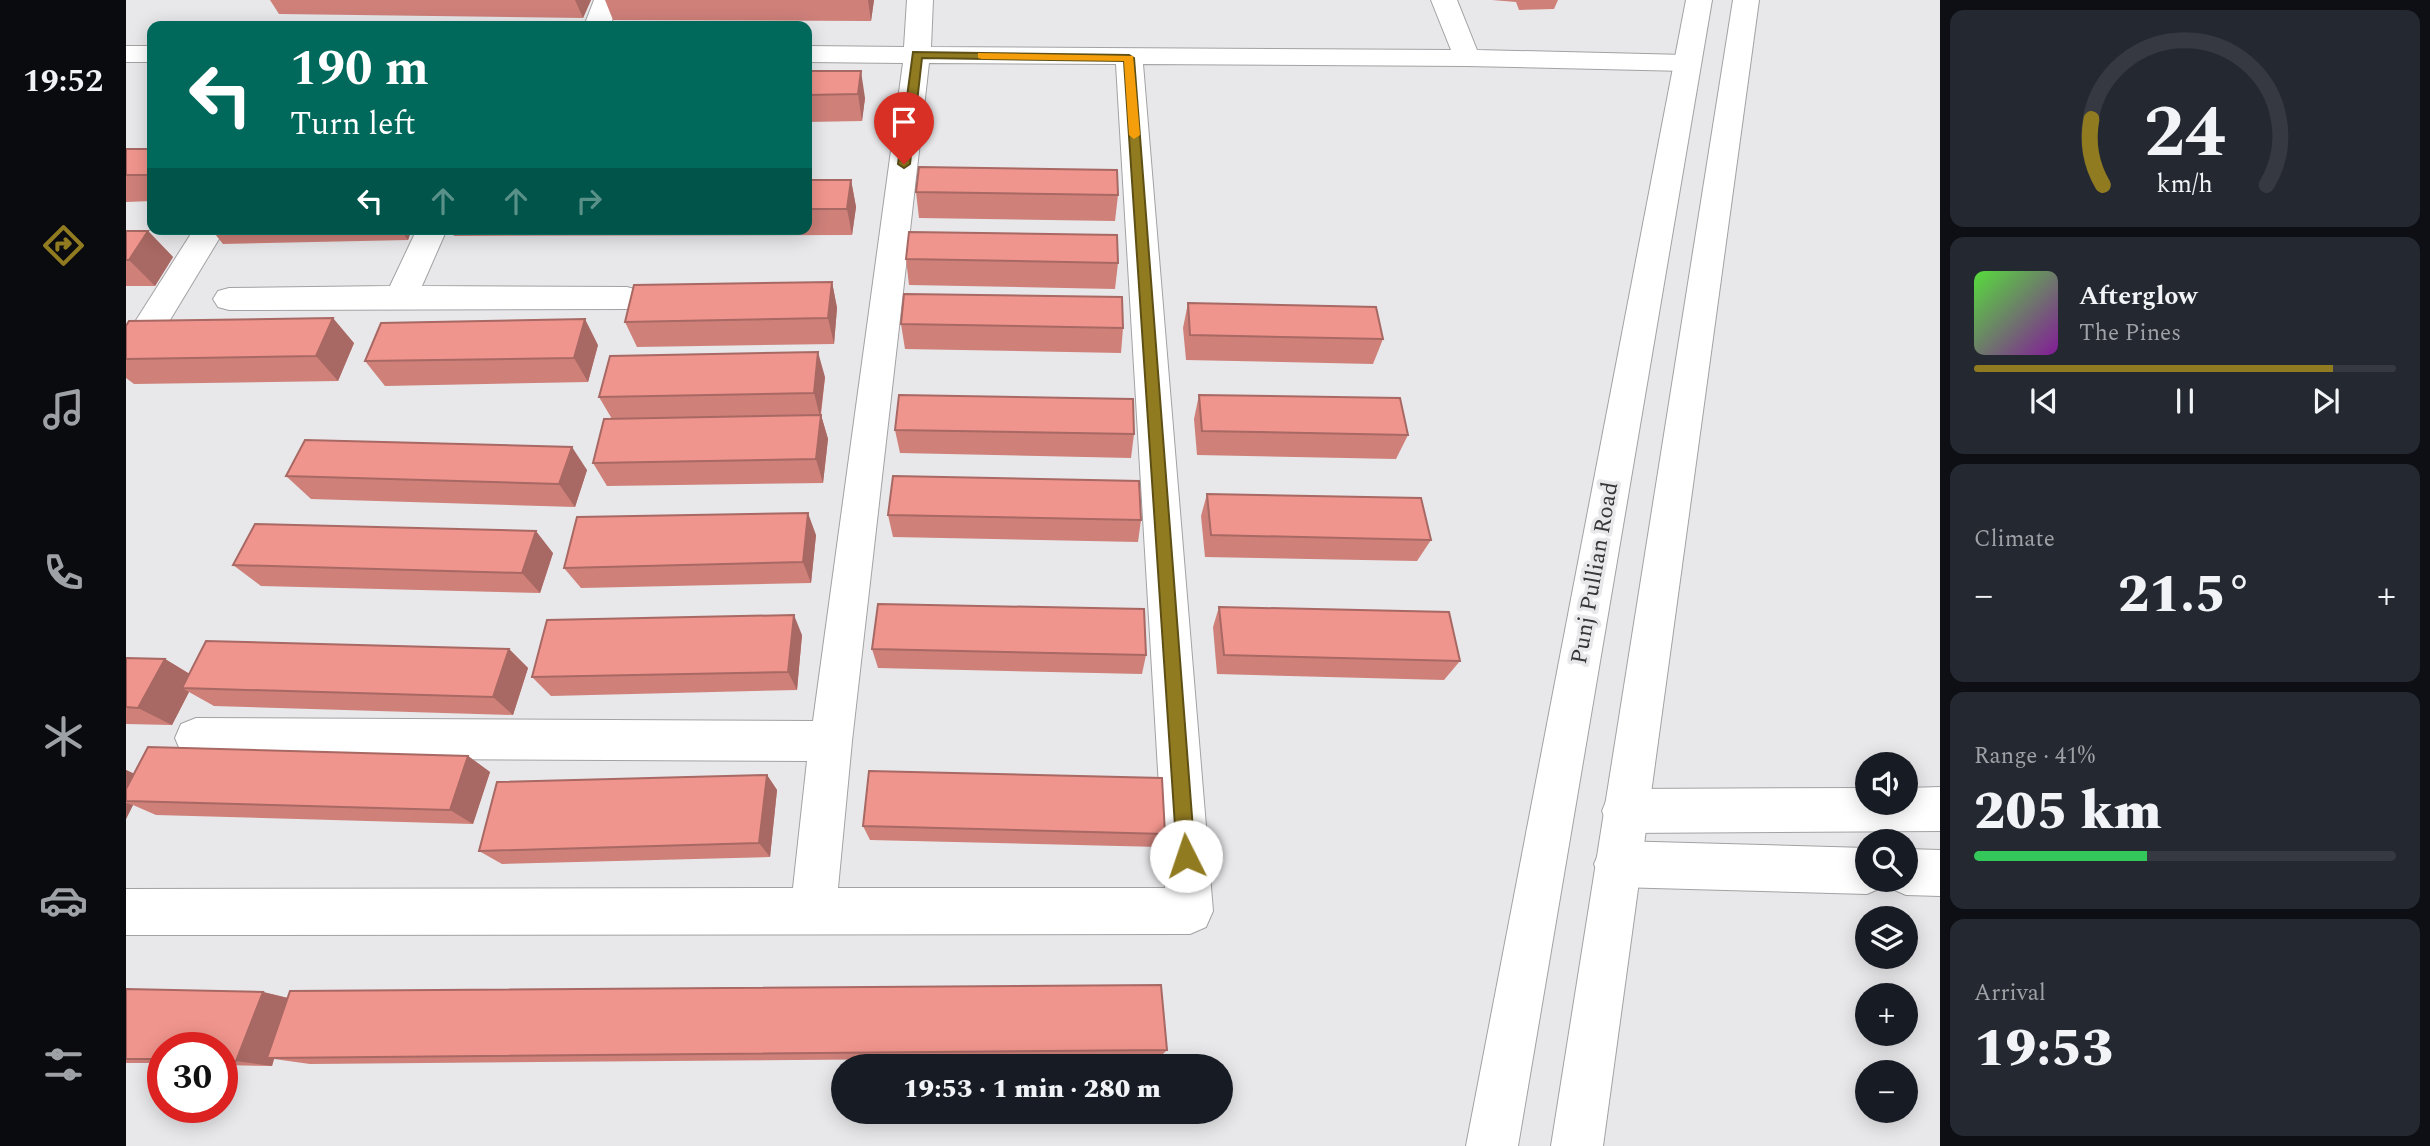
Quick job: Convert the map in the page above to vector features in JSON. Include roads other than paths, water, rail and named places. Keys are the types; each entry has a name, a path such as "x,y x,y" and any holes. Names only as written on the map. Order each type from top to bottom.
{"street":[{"path":"599,21 607,0"},
{"path":"813,912 831,741 917,55 920,0"},
{"path":"1444,0 1467,58"},
{"name":"Punj Pullian Road","path":"1492,1146 1699,0"},
{"path":"1577,1146 1624,811 1746,0"},
{"path":"126,54 147,54"},
{"path":"812,54 1686,62"},
{"path":"126,912 1190,911 1129,58"},
{"path":"126,364 206,235"},
{"path":"401,297 429,235"},
{"path":"229,299 627,298"},
{"path":"196,738 831,741"},
{"path":"1624,811 1935,819"},
{"path":"1617,864 1855,871"},
{"path":"1918,872 1940,873"}]}
